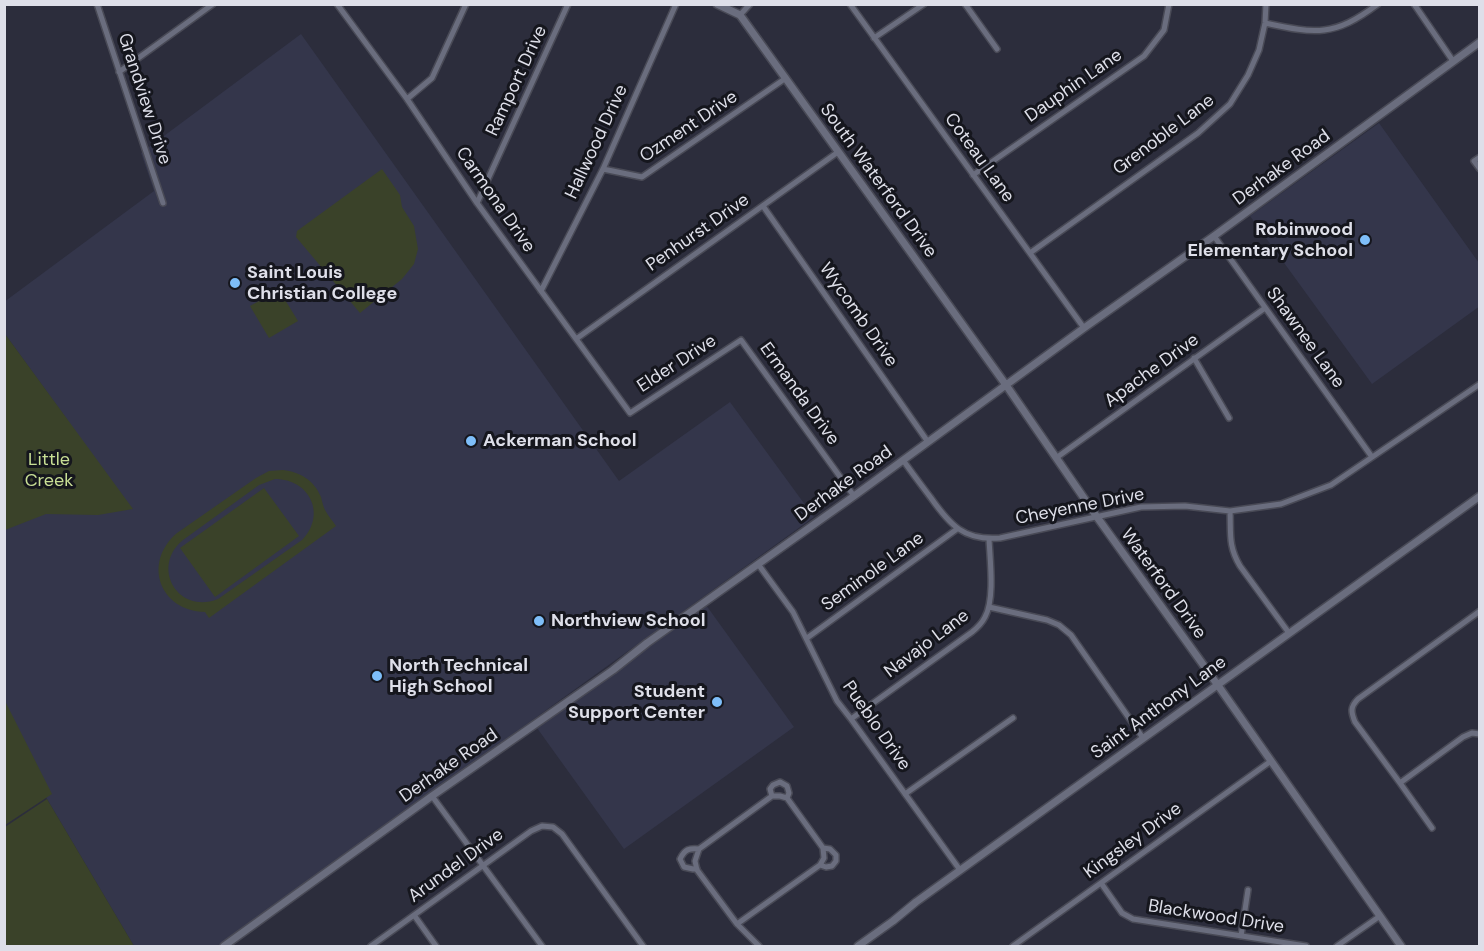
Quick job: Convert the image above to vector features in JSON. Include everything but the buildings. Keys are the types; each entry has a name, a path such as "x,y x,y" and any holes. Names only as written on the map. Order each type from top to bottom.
{"street":[{"name":"Grandview Drive","path":"97,4 163,204"},
{"path":"119,72 213,4"},
{"name":"Carmona Drive","path":"337,4 477,203 630,413"},
{"path":"406,99 432,78 465,4"},
{"name":"Ramport Drive","path":"477,203 568,4"},
{"name":"Hallwood Drive","path":"541,291 603,169 676,4"},
{"name":"South Waterford Drive","path":"717,4 740,15 1006,385"},
{"path":"740,15 750,4"},
{"name":"Coteau Lane","path":"850,4 1084,328"},
{"path":"874,38 924,4"},
{"path":"964,4 997,49"},
{"name":"Dauphin Lane","path":"973,176 1144,56 1164,30 1169,4"},
{"name":"Grenoble Lane","path":"1030,253 1198,133 1230,104 1248,75 1259,50 1265,23 1266,4"},
{"path":"1265,23 1301,30 1324,31 1346,24 1364,15 1378,4"},
{"path":"1414,4 1454,61"},
{"name":"Derhake Road","path":"224,946 432,796 613,670 647,643 1214,236 1479,42"},
{"name":"Ozment Drive","path":"603,169 642,177 786,78"},
{"name":"Penhurst Drive","path":"576,339 838,152"},
{"path":"1479,157 1474,161 1479,170"},
{"name":"Wycomb Drive","path":"763,206 928,442"},
{"name":"Shawnee Lane","path":"1214,236 1372,457"},
{"name":"Apache Drive","path":"1056,458 1265,308"},
{"name":"Elder Drive","path":"630,413 741,340"},
{"name":"Ermanda Drive","path":"741,340 854,496"},
{"path":"1194,358 1229,418"},
{"name":"Cheyenne Drive","path":"903,460 946,519 957,529 978,538 1000,538 1141,507 1185,506 1230,511 1281,504 1331,485 1479,384"},
{"name":"Waterford Drive","path":"1006,385 1401,946"},
{"name":"Saint Anthony Lane","path":"858,946 1479,496"},
{"path":"1230,511 1231,548 1234,556 1289,633"},
{"name":"Seminole Lane","path":"807,638 957,529"},
{"name":"Navajo Lane","path":"851,718 972,632 985,617 990,598 989,539"},
{"name":"Pueblo Drive","path":"758,564 793,612 837,701 960,870"},
{"path":"989,607 1047,620 1059,625 1071,635 1143,738"},
{"path":"1432,828 1355,722 1351,712 1352,705 1479,611"},
{"path":"905,794 1013,718"},
{"path":"1400,783 1463,737 1472,733 1479,734"},
{"name":"Kingsley Drive","path":"1013,946 1271,761"},
{"path":"772,796 770,789 780,782 787,786 789,793 787,798"},
{"path":"432,796 542,946"},
{"path":"737,924 820,865 824,858 823,848 787,798 772,796 699,849 695,861 697,869 737,924 759,946"},
{"name":"Arundel Drive","path":"371,946 531,831 542,826 553,827 562,834 643,946"},
{"path":"697,869 684,867 680,859 684,851 691,848 699,849"},
{"path":"820,865 832,866 836,861 836,855 830,849 823,848"},
{"name":"Blackwood Drive","path":"1101,883 1122,913 1133,919 1306,946"},
{"path":"1241,936 1248,890"},
{"path":"414,915 436,946"},
{"path":"1337,946 1380,916"}],"shaded area":[{"path":"301,34 619,481 730,402 814,517 219,946 134,946 47,799 5,717 5,478 68,421 5,334 4,302 154,191 141,153"},
{"name":"Robinwood Elementary School","path":"1379,123 1479,263 1480,306 1372,384 1250,216"},
{"path":"706,605 794,727 624,849 537,728"}],"green space":[{"path":"382,169 400,195 402,207 414,226 418,249 414,264 402,279 360,313 296,237 297,231"},
{"path":"279,290 298,321 269,338 250,306"},
{"name":"Little Creek","path":"5,334 133,509 98,515 46,514 5,530"},
{"path":"269,471 289,471 301,475 310,482 318,491 325,510 336,526 209,618 205,612 189,610 177,603 167,594 161,583 160,558 166,545 177,533","holes":["275,479 298,485 306,492 314,510 313,520 302,540 218,599 204,602 191,600 173,586 169,575 169,563 173,551 183,540 259,485"]},
{"path":"264,488 299,536 215,597 180,548"},
{"path":"5,701 52,794 4,825"},
{"path":"47,799 134,946 5,946 5,827"}],"place":[{"name":"Robinwood Elementary School","path":"1365,240"},
{"name":"Saint Louis Christian College","path":"235,283"},
{"name":"Ackerman School","path":"471,441"},
{"name":"Northview School","path":"539,621"},
{"name":"North Technical High School","path":"377,676"},
{"name":"Student Support Center","path":"717,702"}]}
